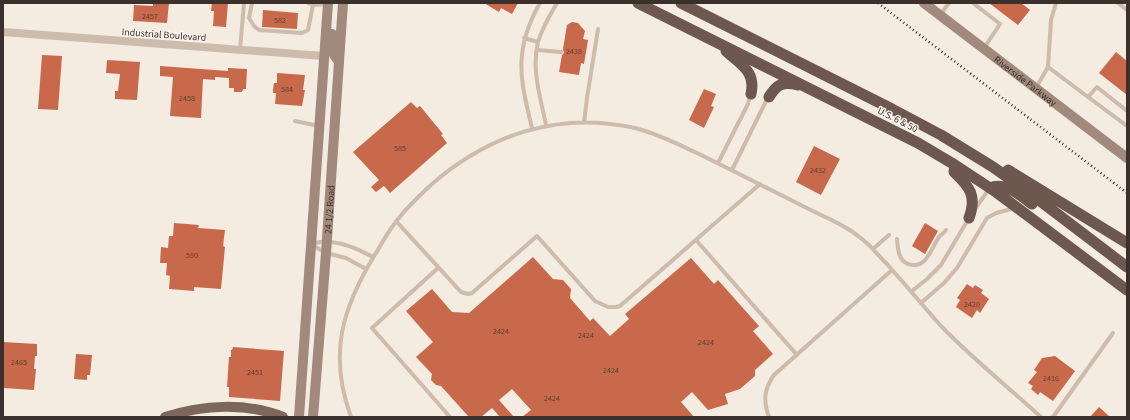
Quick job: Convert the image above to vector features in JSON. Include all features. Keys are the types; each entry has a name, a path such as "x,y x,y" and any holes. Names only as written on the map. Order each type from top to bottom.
{"highway":[{"name":"U.S. 6 & 50","path":"638,3 905,136 955,165 1018,208 1127,290"},
{"name":"U.S. 6 & 50","path":"681,3 941,135 993,167 1127,268"},
{"path":"716,41 742,65 751,76 751,94"},
{"path":"769,97 778,85 785,83 794,84 813,90"},
{"path":"941,135 1003,167 1127,243"},
{"path":"955,165 954,172 964,181 972,199 973,205 969,218"},
{"path":"990,188 998,185 1008,188 1074,236 1127,268"}],"main road":[{"name":"24 1/2 Road","path":"313,417 343,3"},
{"name":"Riverside Parkway","path":"924,3 1127,158"},
{"name":"24 1/2 Road","path":"299,417 328,4"},
{"path":"328,4 331,18 332,52 339,61"},
{"path":"324,56 328,60 332,70 332,104 335,117"},
{"path":"165,417 199,409 228,407 262,411 283,417"}],"street":[{"name":"Industrial Boulevard","path":"3,32 324,56"}],"lane":[{"path":"240,50 244,3"},
{"path":"252,3 249,18 254,26 259,30 302,33 308,30 310,4 328,4"},
{"path":"532,128 525,97 521,71 521,58 524,38 531,19 540,3"},
{"path":"546,126 537,82 537,50 538,42 557,3"},
{"path":"940,15 949,3"},
{"path":"973,3 1000,24 984,48"},
{"path":"1036,88 1048,67 1051,20 1056,3"},
{"path":"1118,3 1127,10"},
{"path":"584,123 586,98 598,29"},
{"path":"524,38 538,42"},
{"path":"537,50 561,52"},
{"path":"1048,67 1127,126"},
{"path":"1088,97 1097,87 1127,111"},
{"path":"718,163 748,104 751,94"},
{"path":"732,170 769,97"},
{"path":"295,121 319,126"},
{"path":"351,417 343,391 340,374 339,348 342,326 351,301 366,269 396,221 411,204 442,176 461,161 480,150 498,141 532,128 584,123 607,124 634,128 666,138 848,229 873,249 944,328 968,352 1041,417"},
{"path":"396,221 461,292 468,294 472,293 537,236 591,297 604,306 616,308 760,184"},
{"path":"912,291 941,265 969,218 990,188"},
{"path":"921,303 944,283 957,268 988,218 996,213 1018,208"},
{"path":"897,239 898,248 902,259 913,265 923,262 946,230"},
{"path":"873,249 889,235"},
{"path":"696,240 797,355"},
{"path":"312,244 326,241 338,243 373,257"},
{"path":"312,244 326,253 346,258 366,269"},
{"path":"438,268 372,328 450,417"},
{"path":"769,417 765,404 766,391 768,384 774,375 892,270"},
{"path":"1053,417 1113,333"}],"building":[{"path":"153,3 169,3 167,23 133,21 134,5 153,6"},
{"path":"212,3 228,3 226,27 213,26 214,11 211,11"},
{"path":"484,3 518,3 512,14 501,8 499,12"},
{"path":"989,3 1021,3 1030,10 1018,25"},
{"path":"263,10 298,13 297,29 262,27"},
{"path":"572,22 578,23 585,31 583,39 588,40 584,64 581,63 579,75 559,72 562,55 564,53 563,49 567,25"},
{"path":"1116,52 1127,61 1127,95 1099,73"},
{"path":"42,55 62,56 58,110 38,109"},
{"path":"107,60 140,62 137,100 115,99 115,91 118,91 120,74 106,73"},
{"path":"160,66 228,71 228,68 247,69 246,89 243,89 242,92 234,92 234,88 229,88 229,78 215,77 215,80 203,79 201,118 170,116 173,77 160,76"},
{"path":"277,73 305,75 303,90 305,90 302,106 275,104 276,93 273,93 273,90 274,83 277,83"},
{"path":"704,89 716,94 711,106 714,107 704,128 689,120"},
{"path":"411,102 417,108 420,106 443,134 441,135 447,143 390,193 384,186 376,192 371,187 379,180 353,152"},
{"path":"814,146 840,159 821,195 796,182"},
{"path":"174,223 199,225 198,228 225,230 221,289 194,287 194,291 169,289 170,276 166,275 167,263 160,263 161,247 168,248 169,236 173,236"},
{"path":"925,223 938,231 925,254 912,246"},
{"path":"533,257 553,279 563,280 571,289 570,298 590,321 593,318 610,336 629,319 625,314 691,258 714,284 718,280 759,326 753,331 773,354 755,370 755,376 740,389 725,394 728,404 708,410 692,392 681,402 694,417 522,417 531,410 512,389 499,400 514,417 500,417 492,408 481,417 469,417 441,386 436,385 431,380 432,374 416,357 433,342 406,311 432,289 452,312 469,313"},
{"path":"967,284 973,288 975,285 983,290 981,293 989,299 980,313 977,310 972,318 956,307 960,300 957,298"},
{"path":"3,342 37,344 37,356 35,356 34,369 36,369 34,390 3,388"},
{"path":"233,347 284,351 280,401 229,397 229,387 227,387 229,357 231,357 231,350"},
{"path":"76,354 92,355 90,375 87,375 87,380 74,379"},
{"path":"1055,356 1075,371 1053,401 1040,392 1038,395 1031,389 1033,386 1028,383 1037,372 1034,370 1042,358"},
{"path":"1099,407 1110,417 1090,417"}],"railway":[{"path":"878,3 1127,193"}]}
